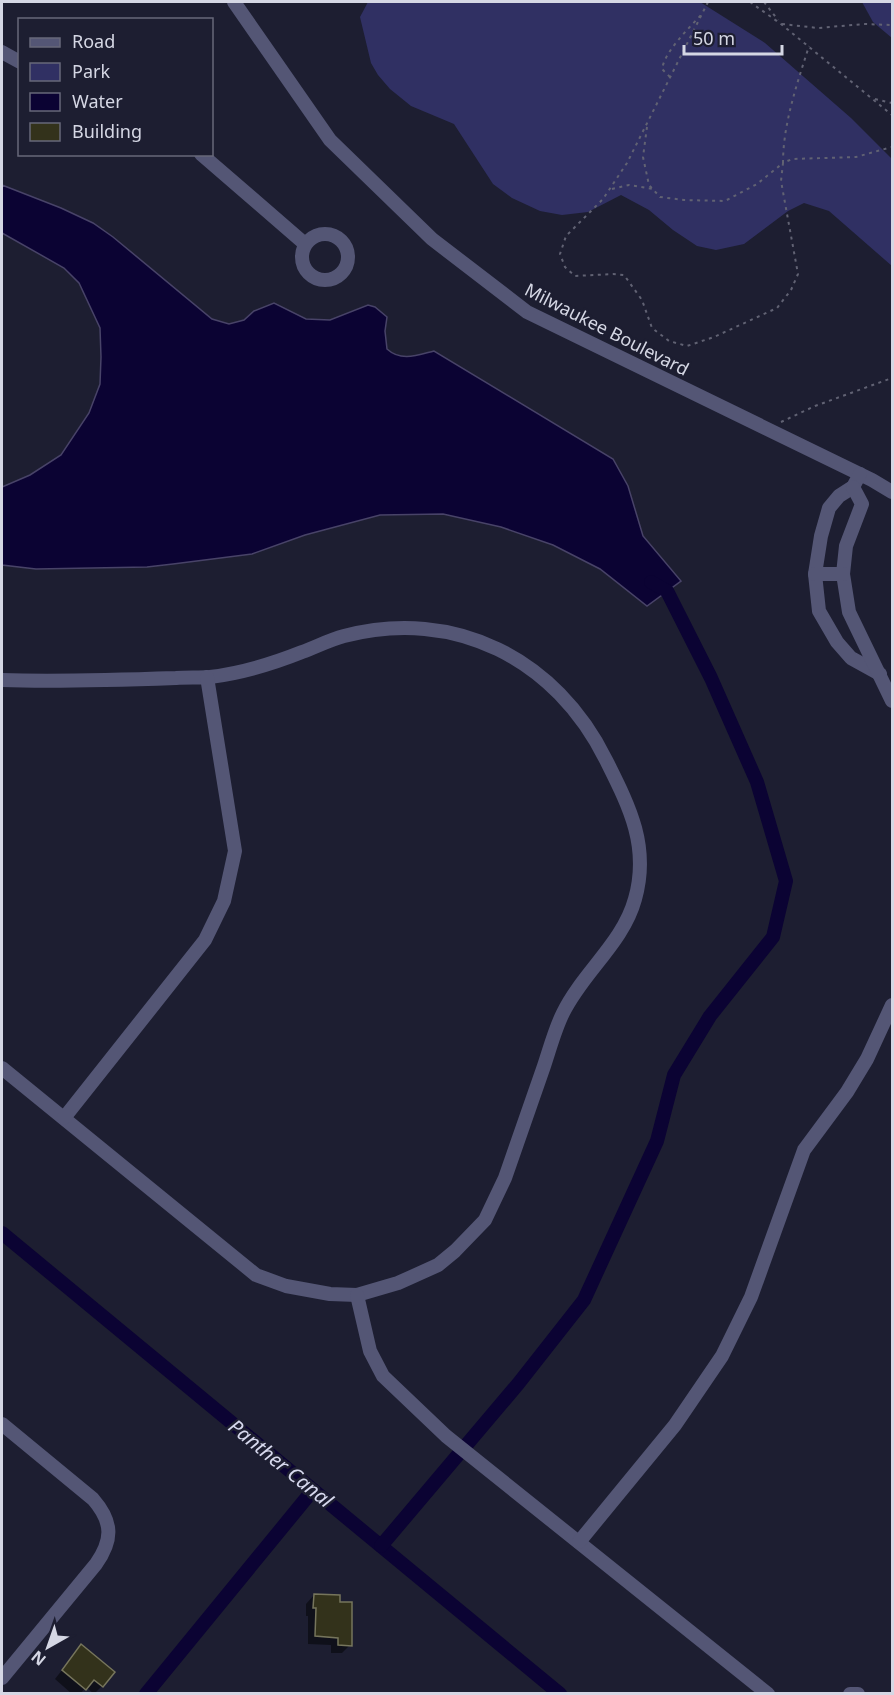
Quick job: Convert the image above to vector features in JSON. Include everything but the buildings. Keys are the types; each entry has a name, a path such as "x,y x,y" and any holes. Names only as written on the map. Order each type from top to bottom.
{"street":[{"name":"Milwaukee Boulevard","path":"234,2 330,140 432,239 527,312 860,474 892,492"},
{"path":"2,52 18,61"},
{"path":"203,156 306,244"},
{"path":"860,474 853,487 839,496 829,508 821,536 815,574 819,611 837,642 851,658 880,674"},
{"path":"853,487 862,504 846,546 843,574 849,612 892,701"},
{"path":"815,574 843,574"},
{"path":"2,680 128,681 207,677 253,669 303,652 323,642 361,632 431,629 463,635 499,650 528,666 549,682 572,706 583,720 603,755 636,828 639,842 638,878 635,898 628,917 612,944 579,986 563,1014 505,1178 485,1220 438,1265 398,1283 357,1295 330,1294 286,1286 256,1275 2,1068"},
{"path":"64,1118 205,940 224,901 235,851 207,677"},
{"path":"579,1542 675,1425 722,1356 751,1297 804,1150 847,1092 867,1059 892,1005"},
{"path":"357,1295 370,1351 383,1376 446,1436 768,1694"},
{"path":"2,1424 93,1499 103,1511 110,1532 106,1550 96,1564 2,1678"},
{"path":"850,1694 858,1694"}],"path":[{"path":"708,2 627,163 603,199 566,236 560,254 566,267 575,276 624,275 642,300 652,328 669,341 687,345 714,337 777,308 791,290 798,274 781,181 783,147 790,111 809,46"},
{"path":"750,2 809,46 892,115"},
{"path":"764,2 781,24 818,28 892,25"},
{"path":"670,77 662,69 663,63 680,38 704,12"},
{"path":"873,98 892,104"},
{"path":"647,123 643,157 649,185 660,197 684,200 725,201 757,184 783,163 792,159 856,157 892,147"},
{"path":"610,189 629,185 653,189"},
{"path":"769,430 815,406 892,378"}],"green space":[{"path":"368,2 700,2 765,43 851,118 892,159 892,266 829,211 804,203 788,211 744,244 716,250 697,246 649,210 621,195 588,212 562,215 540,211 512,198 493,184 454,124 411,106 390,89 378,75 371,63 360,17"},
{"path":"862,2 892,2 892,38 873,22"}],"water":[{"path":"2,185 93,223 212,319 229,324 244,320 254,311 274,303 306,319 330,320 368,305 375,307 387,317 385,331 387,349 392,353 416,356 434,351 613,459 628,486 643,536 681,581 647,606 600,569 553,545 501,527 443,514 380,515 305,535 252,554 173,564 147,567 36,569 2,565 2,487 30,475 61,455 89,413 100,384 101,357 100,328 79,283 64,268 2,233"}],"waterway":[{"path":"381,1546 518,1384 584,1300 657,1141 674,1075 710,1016 773,937 786,881 757,782 711,678 667,591 651,582"},
{"name":"Panther Canal","path":"2,1233 560,1694"},
{"path":"146,1694 313,1490"}]}
